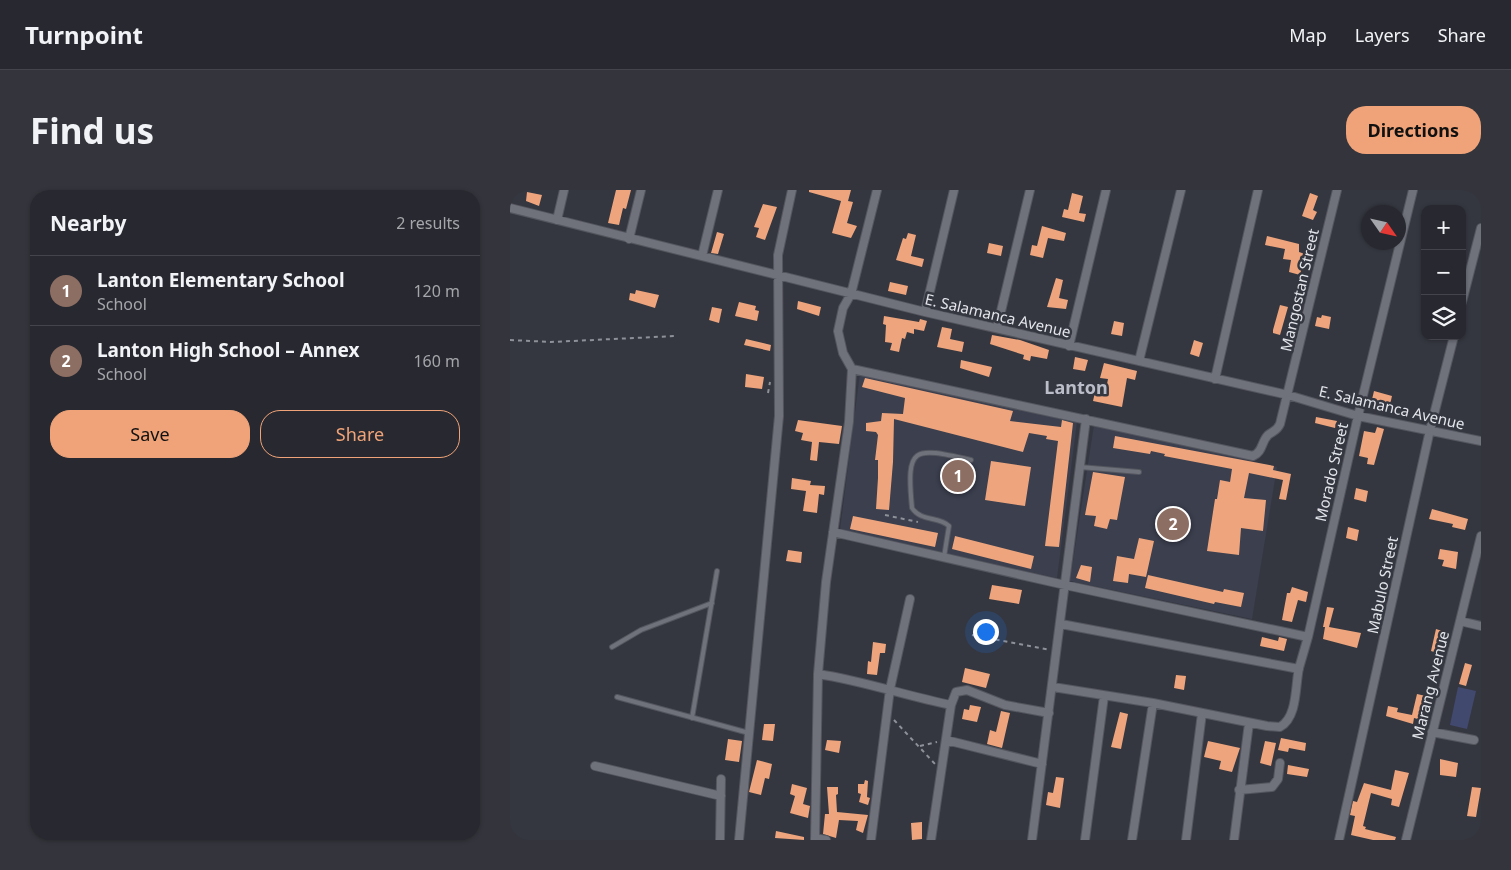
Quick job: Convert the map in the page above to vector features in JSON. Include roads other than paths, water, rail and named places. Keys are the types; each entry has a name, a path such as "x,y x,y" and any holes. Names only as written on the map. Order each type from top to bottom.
{"street":[{"path":"558,220 564,190"},
{"path":"629,239 641,190"},
{"path":"702,256 718,190"},
{"path":"739,840 779,416 777,275 780,242 792,190"},
{"path":"826,840 815,839 818,674 826,582 849,422 852,369 842,353 838,331 843,308 851,294 877,190"},
{"path":"924,312 954,190"},
{"path":"997,328 1030,190"},
{"path":"1069,346 1106,190"},
{"path":"1139,360 1181,190"},
{"path":"1215,379 1258,190"},
{"name":"Mangostan Street","path":"1086,419 1250,457 1258,454 1267,436 1279,427 1336,190"},
{"name":"Morado Street","path":"1052,687 1153,703 1249,723 1276,727 1283,725 1291,713 1299,670 1412,190"},
{"name":"E. Salamanca Avenue","path":"510,208 924,312 1288,395 1358,416 1481,441"},
{"path":"1464,295 1481,228"},
{"name":"Mabulo Street","path":"1339,840 1430,430 1453,340"},
{"path":"852,369 1086,419 1032,840"},
{"path":"833,532 1065,585 1308,637"},
{"name":"Marang Avenue","path":"1406,840 1481,536"},
{"path":"870,840 890,689 910,599"},
{"path":"1460,621 1481,626"},
{"path":"1061,624 1299,670"},
{"path":"818,674 866,682 950,705"},
{"path":"931,840 950,705 956,692 967,690 1004,705 1049,713"},
{"path":"1085,840 1104,696"},
{"path":"1132,840 1153,703"},
{"path":"1186,840 1202,712"},
{"path":"1234,840 1249,723"},
{"path":"1432,732 1474,740"},
{"path":"946,740 1042,764"},
{"path":"1239,790 1272,787 1278,779 1280,762"},
{"path":"595,766 721,796"},
{"path":"720,840 721,779"}],"lane":[{"path":"944,557 949,526 943,522 921,517 912,508 911,465 915,456 921,452 931,451 971,460"},
{"path":"1080,466 1139,472"},
{"path":"692,718 717,571"},
{"path":"612,647 640,630 712,603"},
{"path":"616,697 750,733"}],"place":[{"name":"Lanton Elementary School","path":"958,476"},
{"name":"Lanton High School – Annex","path":"1173,524"}],"district":[{"name":"Lanton","path":"1076,387"}]}
